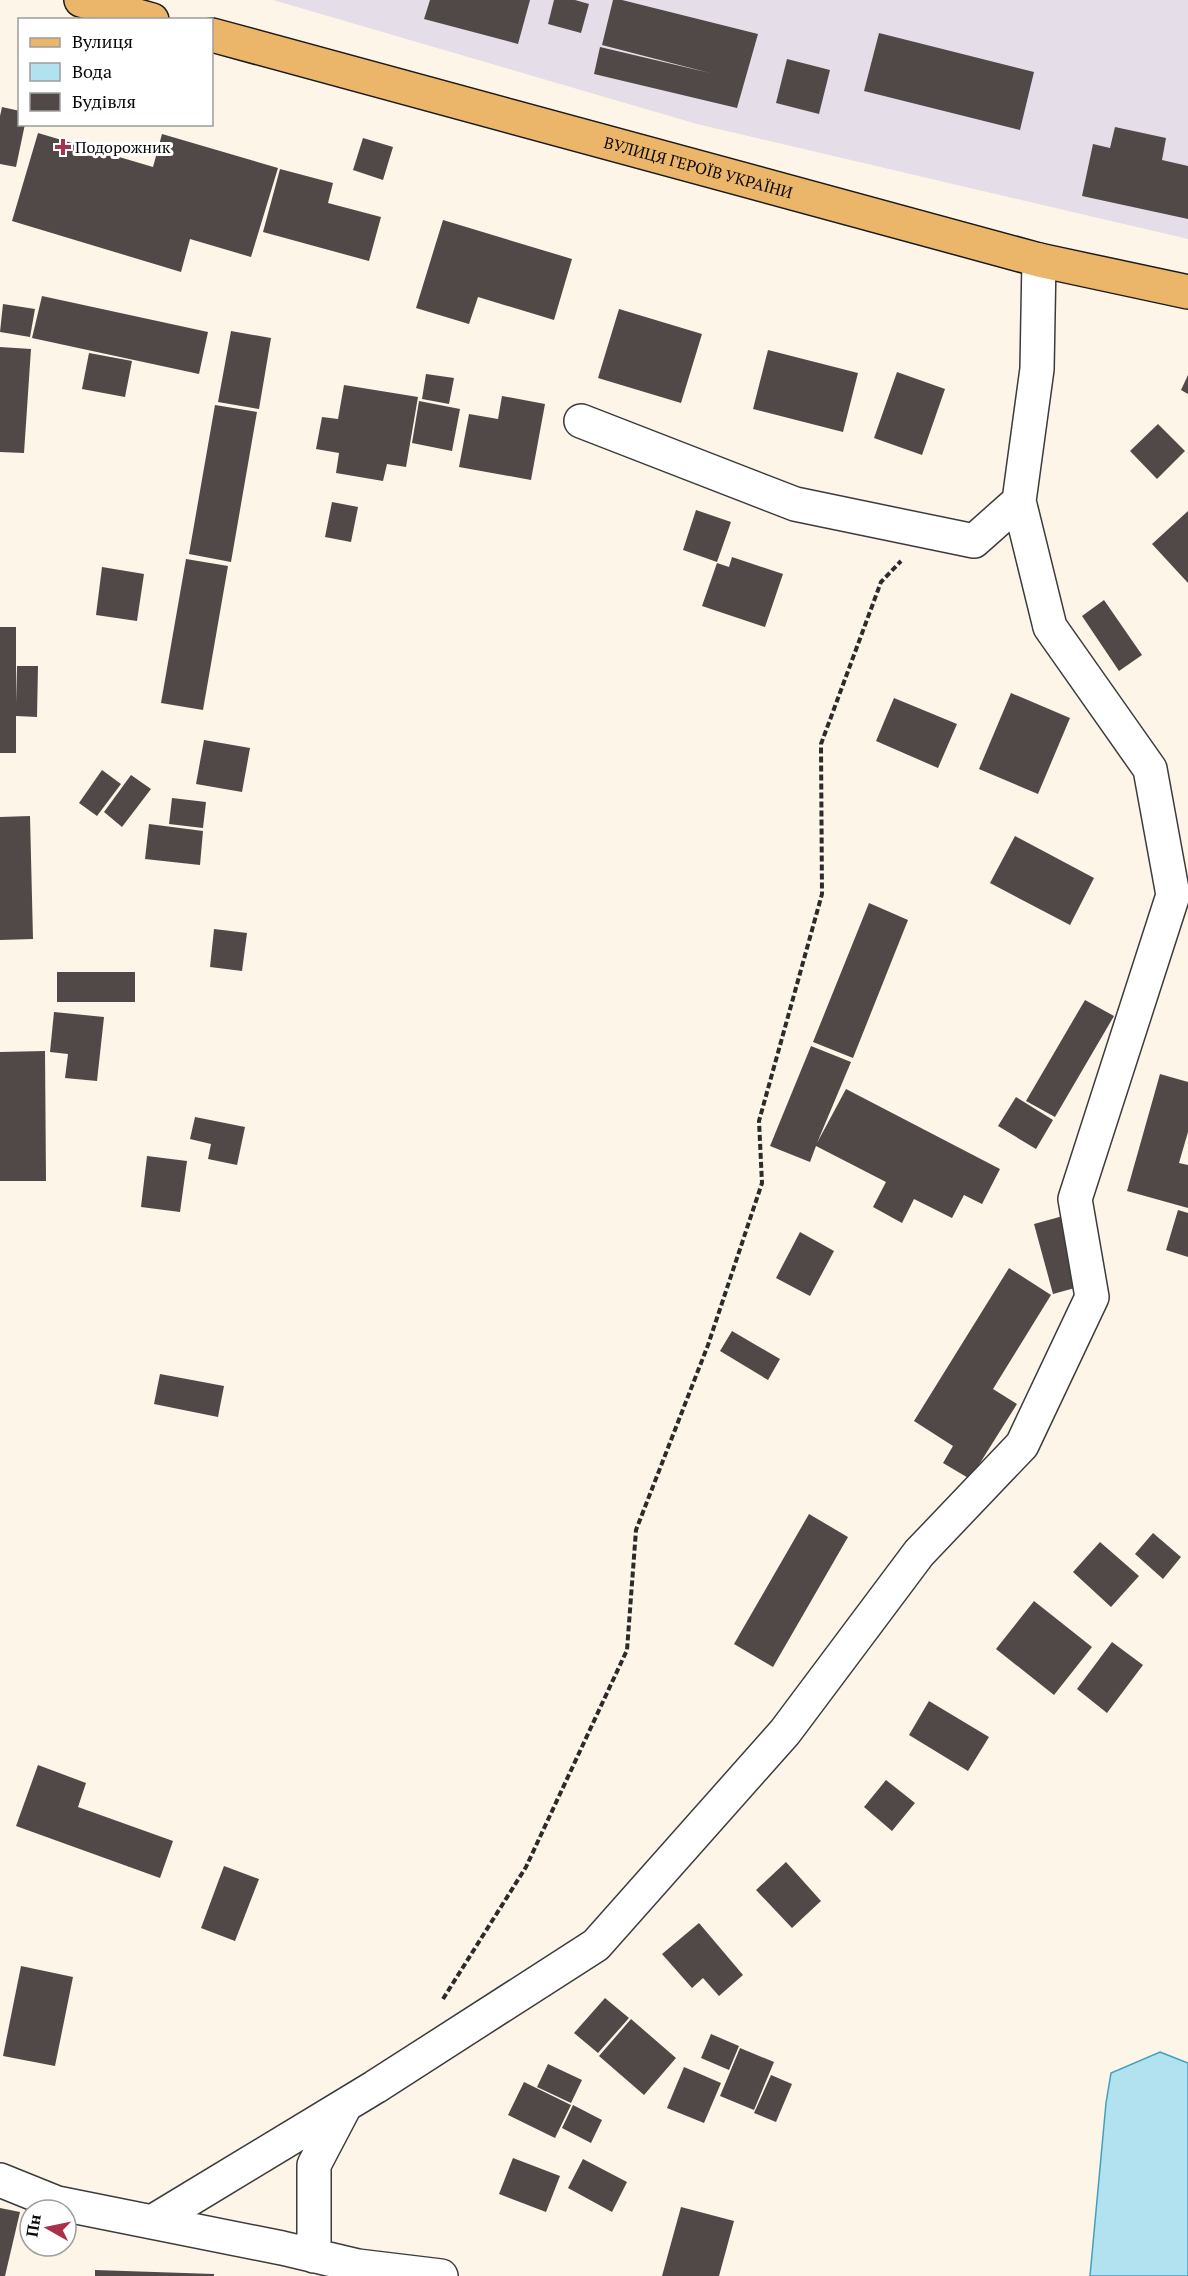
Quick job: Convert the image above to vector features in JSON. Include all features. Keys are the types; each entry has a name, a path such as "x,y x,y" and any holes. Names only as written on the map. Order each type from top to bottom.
{"main road":[{"path":"84,0 145,18"},
{"name":"ВУЛИЦЯ ГЕРОЇВ УКРАЇНИ","path":"213,35 1040,260 1188,292"}],"street":[{"path":"152,2222 345,2106 596,1945 785,1732 919,1553 1022,1445 1092,1297 1075,1199 1173,896 1150,769 1050,627 1019,501 1037,369 1040,260"},
{"path":"581,422 795,504 974,541 1019,501"},
{"path":"314,2256 314,2164 345,2106"},
{"path":"0,2180 57,2203 314,2256 360,2271 441,2276"}],"path":[{"path":"438,2007 526,1867 627,1650 636,1530 708,1345 762,1183 759,1121 822,894 821,744 881,582 928,531"}],"shaded area":[{"path":"273,0 1188,0 1188,239 697,124"}],"water":[{"path":"1160,2052 1188,2063 1188,2276 1090,2276 1106,2103 1111,2073"}],"building":[{"path":"430,0 530,0 518,44 424,19"},
{"path":"554,0 575,0 589,4 581,33 548,24"},
{"path":"613,0 622,0 758,34 737,108 594,74 600,47 710,73 602,45"},
{"path":"879,33 1034,72 1020,130 864,91"},
{"path":"787,59 830,70 819,114 776,103"},
{"path":"2,107 18,111 18,126 25,126 16,167 0,164"},
{"path":"1115,127 1166,138 1162,160 1188,166 1188,219 1082,196 1093,144 1110,148"},
{"path":"38,133 153,167 162,134 278,168 251,257 190,239 181,272 12,221"},
{"path":"363,138 393,147 383,180 353,170"},
{"path":"280,169 333,183 328,203 381,217 369,261 263,232"},
{"path":"443,220 572,259 554,320 478,297 469,324 416,308"},
{"path":"42,296 208,332 199,374 32,338"},
{"path":"3,304 35,309 30,337 0,332"},
{"path":"619,309 702,334 681,403 598,378"},
{"path":"231,331 271,338 259,409 218,402"},
{"path":"0,347 31,349 24,453 0,452"},
{"path":"768,350 858,373 843,432 753,409"},
{"path":"89,353 132,361 125,397 82,389"},
{"path":"897,372 945,389 922,455 874,438"},
{"path":"426,374 454,378 449,404 422,399"},
{"path":"1188,375 1188,394 1181,390"},
{"path":"344,385 418,397 406,467 387,464 383,481 336,473 339,453 316,449 322,417 338,419"},
{"path":"502,396 545,404 531,480 459,467 469,414 498,419"},
{"path":"419,401 460,409 452,451 412,443"},
{"path":"215,405 257,412 231,562 189,554"},
{"path":"1158,424 1185,451 1157,479 1130,451"},
{"path":"332,502 358,507 351,542 325,537"},
{"path":"696,510 731,522 717,562 683,550"},
{"path":"1188,511 1188,583 1152,544"},
{"path":"732,557 783,574 765,627 702,606 717,563 729,567"},
{"path":"186,559 228,566 203,710 161,703"},
{"path":"102,567 144,574 137,621 96,615"},
{"path":"1104,600 1142,655 1119,671 1082,616"},
{"path":"0,627 16,627 16,703 17,666 38,666 37,717 16,716 16,753 0,753"},
{"path":"1011,693 1070,718 1038,794 979,769"},
{"path":"894,698 957,724 938,768 876,741"},
{"path":"204,740 250,748 242,792 196,784"},
{"path":"102,770 121,784 97,816 79,803"},
{"path":"131,775 151,789 122,827 104,812"},
{"path":"172,798 206,802 203,828 169,824"},
{"path":"30,816 33,939 0,940 0,817"},
{"path":"149,824 203,831 200,865 145,859"},
{"path":"1015,836 1094,878 1070,925 990,883"},
{"path":"869,903 908,920 853,1058 813,1042"},
{"path":"214,929 247,933 242,971 210,967"},
{"path":"57,972 135,972 135,1002 57,1002"},
{"path":"1085,1000 1114,1016 1055,1117 1026,1101"},
{"path":"54,1012 104,1017 97,1081 65,1078 68,1054 50,1052"},
{"path":"811,1046 851,1062 817,1143 846,1089 1000,1169 982,1204 964,1195 952,1218 914,1199 902,1223 873,1207 886,1182 816,1146 810,1162 770,1146"},
{"path":"45,1051 46,1181 0,1181 0,1052"},
{"path":"1160,1074 1188,1082 1188,1132 1179,1163 1188,1165 1188,1208 1127,1191"},
{"path":"1016,1097 1053,1120 1036,1149 998,1126"},
{"path":"195,1117 245,1127 237,1165 208,1159 211,1144 190,1139"},
{"path":"147,1156 187,1161 180,1212 141,1207"},
{"path":"1178,1210 1188,1213 1188,1257 1166,1250"},
{"path":"1063,1216 1082,1286 1053,1294 1034,1224"},
{"path":"800,1232 834,1251 810,1296 776,1278"},
{"path":"1009,1268 1051,1295 993,1389 1017,1404 970,1479 943,1463 953,1446 914,1421"},
{"path":"732,1331 780,1359 768,1380 720,1351"},
{"path":"160,1374 224,1386 218,1417 154,1404"},
{"path":"809,1514 848,1537 773,1667 734,1644"},
{"path":"1153,1533 1181,1557 1163,1579 1135,1554"},
{"path":"1100,1542 1139,1576 1111,1607 1073,1572"},
{"path":"1034,1601 1092,1647 1054,1695 996,1649"},
{"path":"1112,1642 1143,1665 1107,1713 1077,1689"},
{"path":"929,1701 989,1737 968,1771 909,1735"},
{"path":"38,1765 86,1783 78,1807 173,1841 160,1878 16,1826"},
{"path":"886,1780 915,1803 892,1831 864,1807"},
{"path":"786,1862 821,1901 792,1928 756,1890"},
{"path":"224,1866 259,1879 235,1941 201,1928"},
{"path":"699,1923 743,1975 719,1996 703,1978 692,1988 662,1954"},
{"path":"21,1966 73,1977 55,2066 3,2056"},
{"path":"605,1998 629,2018 598,2053 574,2033"},
{"path":"631,2019 676,2058 644,2095 599,2056"},
{"path":"711,2034 739,2046 729,2070 701,2058"},
{"path":"740,2048 774,2062 754,2110 720,2096"},
{"path":"548,2064 582,2080 571,2103 537,2087"},
{"path":"684,2067 721,2083 704,2123 667,2108"},
{"path":"771,2075 792,2084 776,2122 754,2113"},
{"path":"524,2082 571,2105 555,2138 508,2115"},
{"path":"573,2105 602,2120 591,2143 562,2128"},
{"path":"513,2158 560,2176 546,2212 499,2194"},
{"path":"583,2159 627,2182 612,2212 568,2188"},
{"path":"681,2207 734,2221 719,2276 662,2276"},
{"path":"0,2208 18,2212 18,2221 5,2276 0,2276"},
{"path":"95,2270 214,2274 214,2276 95,2276"}],"place":[{"name":"Подорожник","path":"63,147"}]}
